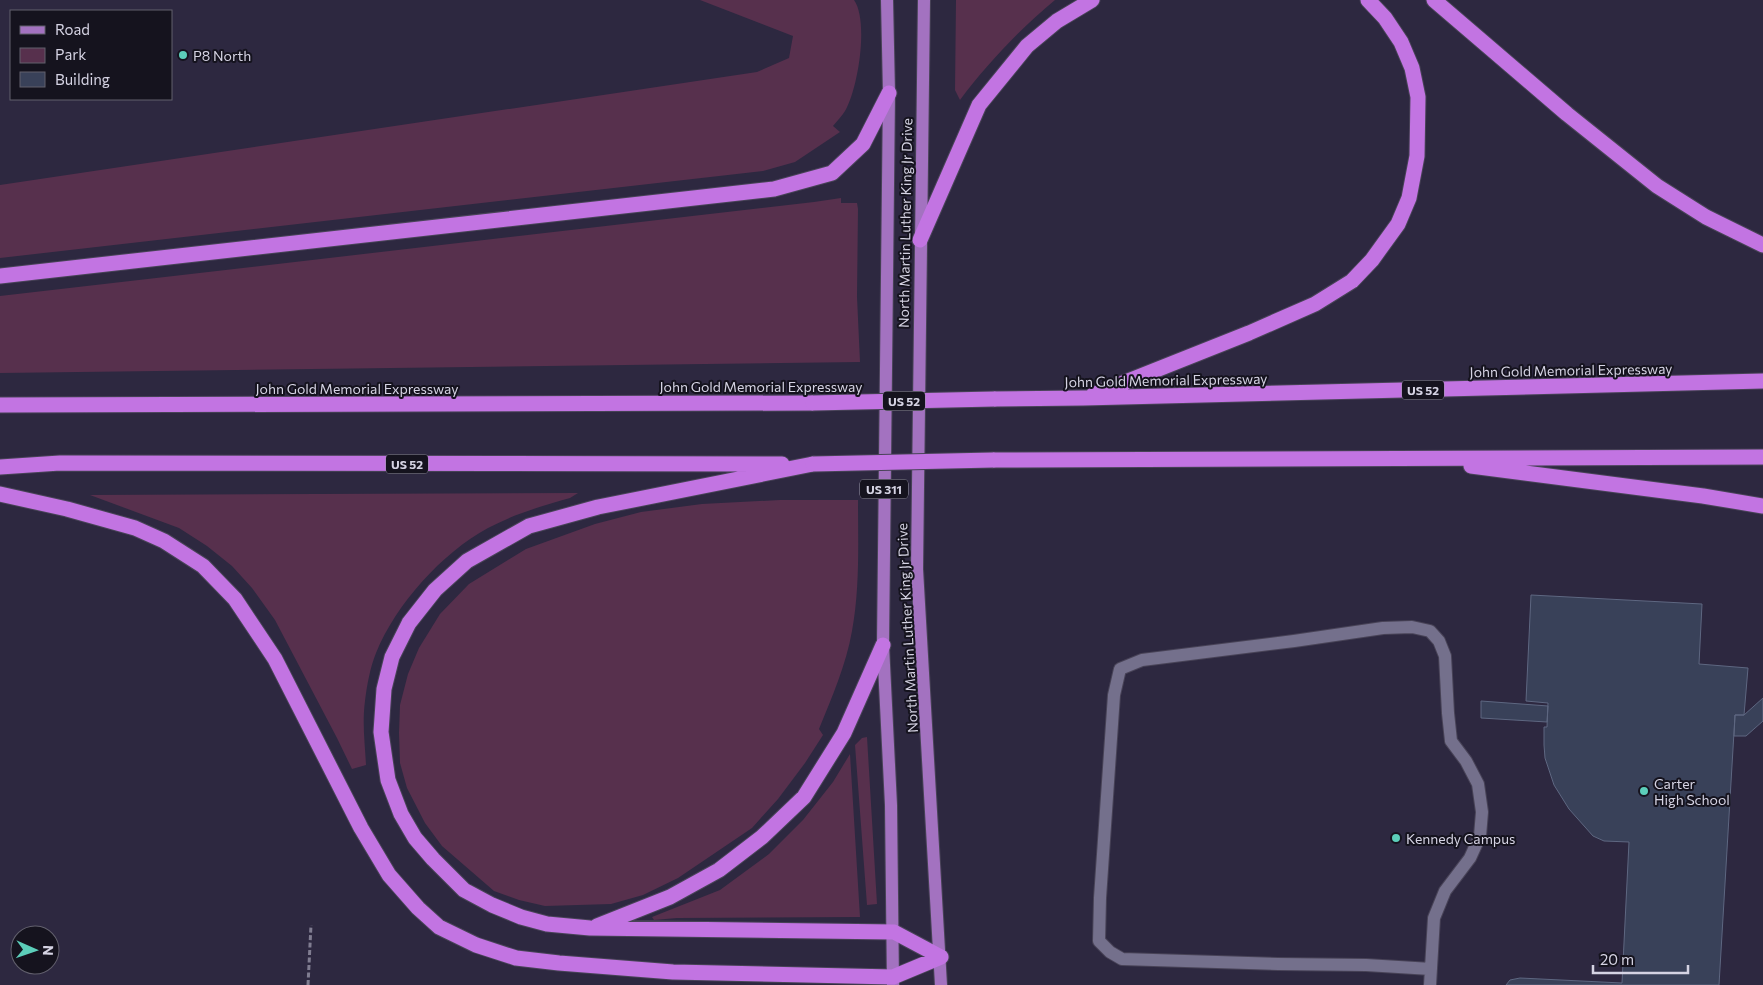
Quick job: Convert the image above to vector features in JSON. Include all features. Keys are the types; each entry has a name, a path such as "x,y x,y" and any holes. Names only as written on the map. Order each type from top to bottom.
{"highway":[{"path":"920,240 979,105 1027,46 1058,22 1092,0"},
{"path":"1083,398 1249,333 1315,304 1352,281 1372,260 1398,224 1409,198 1417,156 1418,97 1412,68 1401,42 1385,18 1368,0"},
{"path":"1434,0 1567,114 1657,186 1706,217 1763,245"},
{"path":"0,276 774,189 832,173 863,144 889,93"},
{"name":"John Gold Memorial Expressway","path":"0,405 813,403 1763,381"},
{"path":"1410,458 1703,496 1763,506"},
{"name":"US 52","path":"0,467 60,463 813,464 993,460 1763,458"},
{"path":"813,464 598,508 529,526 467,561 435,590 410,623 392,657 384,689 381,732 388,780 401,814 414,838 433,859 464,890 492,905 521,917 547,924 590,928 894,932 941,957"},
{"path":"0,494 67,508 135,528 164,540 203,566 235,599 275,659 361,828 389,875 418,908 439,927 476,945 516,958 674,972 893,981 941,957"},
{"path":"590,928 670,897 719,870 769,830 804,797 844,733 883,645"}],"main road":[{"name":"North Martin Luther King Jr Drive","path":"887,0 889,93 883,645 891,805 894,932 893,981"},
{"name":"North Martin Luther King Jr Drive","path":"924,0 917,569 941,957 941,985"}],"lane":[{"path":"1430,985 1434,918 1445,891 1470,858 1480,836 1482,812 1478,784 1466,761 1451,741 1445,656 1439,640 1430,631 1412,627 1384,628 1294,642 1142,660 1120,669 1114,694 1100,898 1099,941 1110,952 1122,959 1431,968"}],"path":[{"path":"308,985 311,925"}],"green space":[{"path":"700,0 854,0 861,23 860,55 858,72 850,101 844,113 833,126 840,132 795,162 763,171 0,258 0,185 757,72 789,58 793,36"},
{"path":"956,0 1055,0 1004,47 960,100 955,90"},
{"path":"841,198 841,203 857,203 858,209 857,297 860,362 0,373 0,296"},
{"path":"578,493 570,498 539,507 488,528 454,551 422,582 408,599 395,616 376,653 370,671 364,709 366,765 352,769 275,620 252,588 232,566 207,546 179,528 90,495"},
{"path":"780,500 858,500 857,582 852,631 834,693 819,729 823,735 805,763 778,799 752,828 678,878 643,895 611,904 545,906 519,900 494,891 442,846 425,823 407,788 400,763 400,705 408,674 419,648 440,614 469,584 526,549 595,524 641,512 702,504"},
{"path":"867,737 877,904 867,905 855,745 862,738"},
{"path":"850,754 860,917 677,918 654,920 652,917 720,890 769,854 803,820 833,782"}],"building":[{"name":"Carter High School","path":"1531,595 1702,604 1699,664 1748,668 1744,715 1735,715 1719,985 1506,985 1510,980 1520,978 1622,983 1629,842 1604,841 1593,836 1569,809 1554,785 1545,758 1544,745 1544,727 1547,727 1548,703 1526,701"},
{"path":"1763,698 1763,721 1746,736 1734,736 1735,715 1744,715"},
{"path":"1481,701 1548,706 1547,722 1481,718"}],"place":[{"name":"P8 North","path":"183,55"},
{"name":"Carter High School","path":"1644,791"},
{"name":"Kennedy Campus","path":"1396,838"}]}
